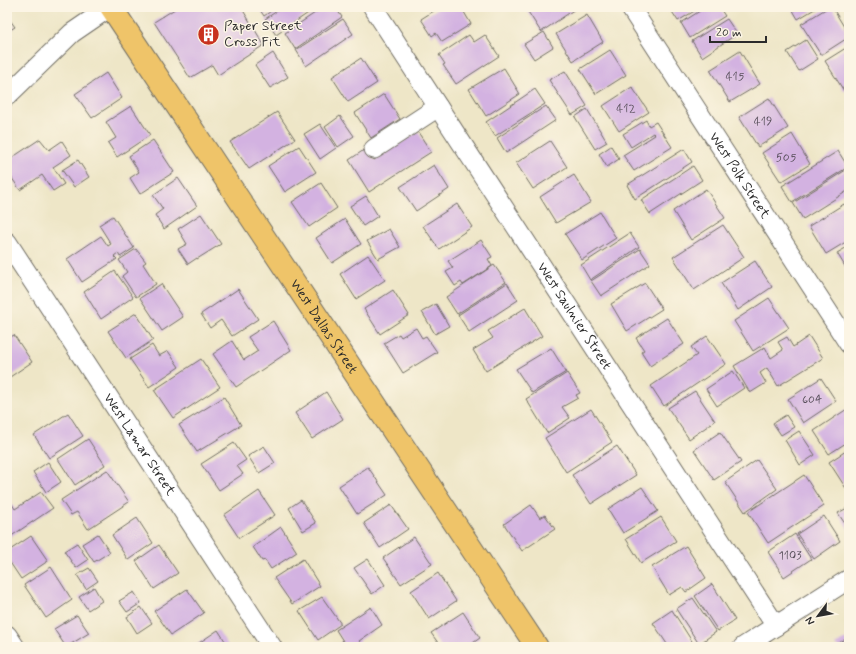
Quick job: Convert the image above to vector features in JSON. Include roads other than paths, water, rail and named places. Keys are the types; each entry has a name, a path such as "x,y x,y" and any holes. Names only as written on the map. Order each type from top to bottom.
{"main road":[{"name":"West Dallas Street","path":"111,7 537,647"}],"street":[{"path":"7,96 72,33 111,7"},
{"name":"West Saulnier Street","path":"373,7 776,626"},
{"name":"West Polk Street","path":"630,7 849,344"},
{"path":"374,149 438,107"},
{"name":"West Lamar Street","path":"7,242 272,647"},
{"path":"743,647 849,579"},
{"path":"7,635 15,647"}],"place":[{"name":"Paper Street Cross Fit","path":"209,34"}]}
